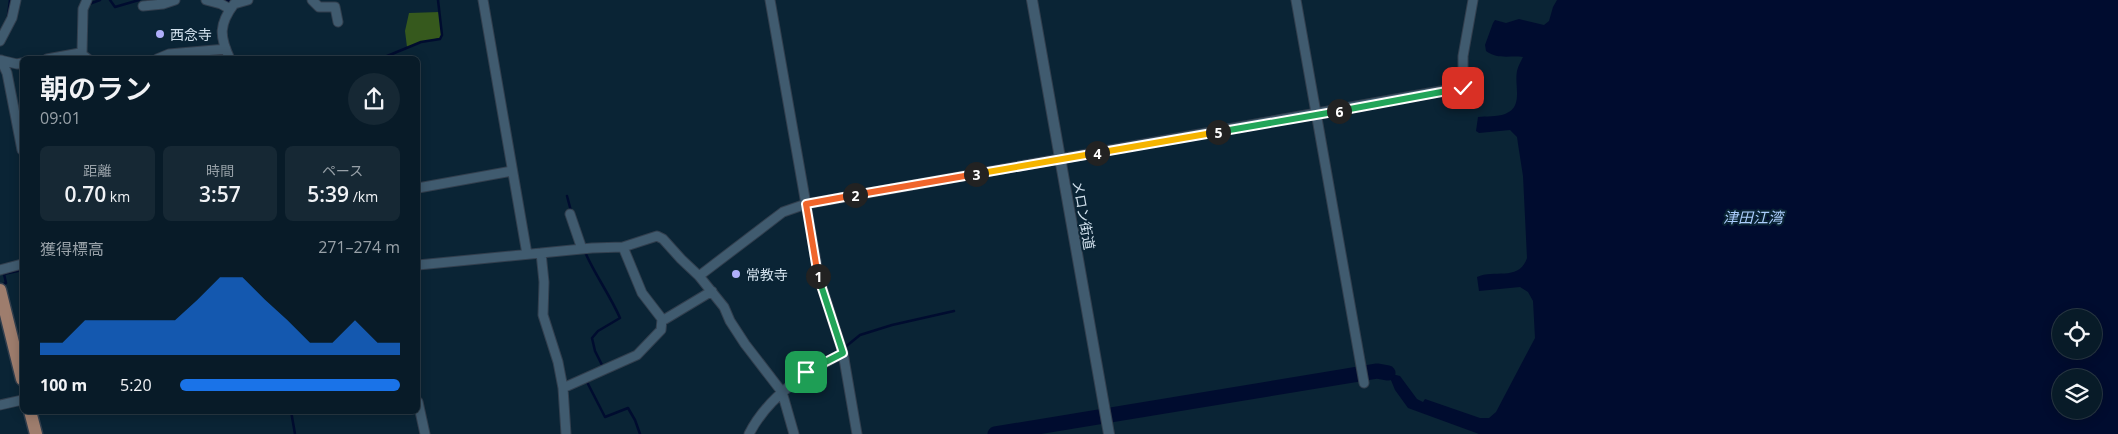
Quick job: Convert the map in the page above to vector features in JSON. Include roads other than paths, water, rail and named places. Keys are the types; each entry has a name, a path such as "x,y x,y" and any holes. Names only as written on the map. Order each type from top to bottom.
{"main road":[{"path":"0,290 20,371"},
{"path":"31,414 36,434"}],"street":[{"path":"0,41 12,18 16,0"},
{"path":"143,6 164,4 175,0"},
{"path":"206,0 222,4 230,9"},
{"path":"229,56 222,27 223,20 234,4 242,0"},
{"path":"312,0 319,7 335,7 338,22"},
{"path":"483,0 526,254"},
{"path":"770,0 819,278 843,353 857,434"},
{"name":"メロン街道","path":"1032,0 1109,434"},
{"path":"1296,0 1364,383"},
{"path":"699,276 783,212 806,204 1463,88 1463,56 1473,0"},
{"path":"85,56 83,9 88,1"},
{"path":"164,56 226,49"},
{"path":"0,60 20,63"},
{"path":"0,60 7,73 20,140"},
{"path":"420,188 512,171"},
{"path":"570,214 582,249"},
{"path":"420,265 582,249 623,247 657,236 663,239 699,276 724,307 730,321 745,344 782,392 794,434"},
{"path":"563,388 638,355 661,330 662,318 642,293 623,247"},
{"path":"541,253 544,282 543,315 558,362 563,388 566,434"},
{"path":"0,270 20,265"},
{"path":"662,321 712,292"},
{"path":"749,434 757,418 782,392 806,372 843,353"},
{"path":"0,405 20,400"},
{"path":"420,411 425,434"}],"water":[{"name":"津田江湾","path":"1557,0 2118,0 2118,434 1479,434 1408,408 1395,390 1388,373 1400,376 1417,399 1423,402 1425,399 1480,418 1489,418 1496,412 1535,338 1533,301 1528,292 1520,287 1479,291 1477,277 1491,274 1506,274 1518,270 1527,258 1523,176 1517,137 1510,130 1479,133 1476,131 1478,117 1495,116 1511,111 1517,95 1517,71 1523,57 1500,56 1486,51 1485,45 1493,23 1495,20 1506,23 1519,19 1544,25 1549,21"}],"waterway":[{"path":"8,16 10,0"},
{"path":"89,4 100,0"},
{"path":"110,0 115,7 139,0"},
{"path":"222,1 234,0"},
{"path":"387,56 421,42 440,39 442,35 438,0"},
{"path":"567,196 571,211"},
{"path":"585,252 620,318 598,331 592,338 595,351 603,367"},
{"path":"1,285 6,283 4,274 20,270"},
{"path":"844,348 860,335 892,325 954,311"},
{"path":"792,379 830,355"},
{"path":"995,434 1377,371 1388,373"},
{"path":"587,382 605,417 628,408 640,434"},
{"path":"292,414 295,434"}],"place":[{"name":"西念寺","path":"160,34"},
{"name":"常教寺","path":"736,274"}]}
